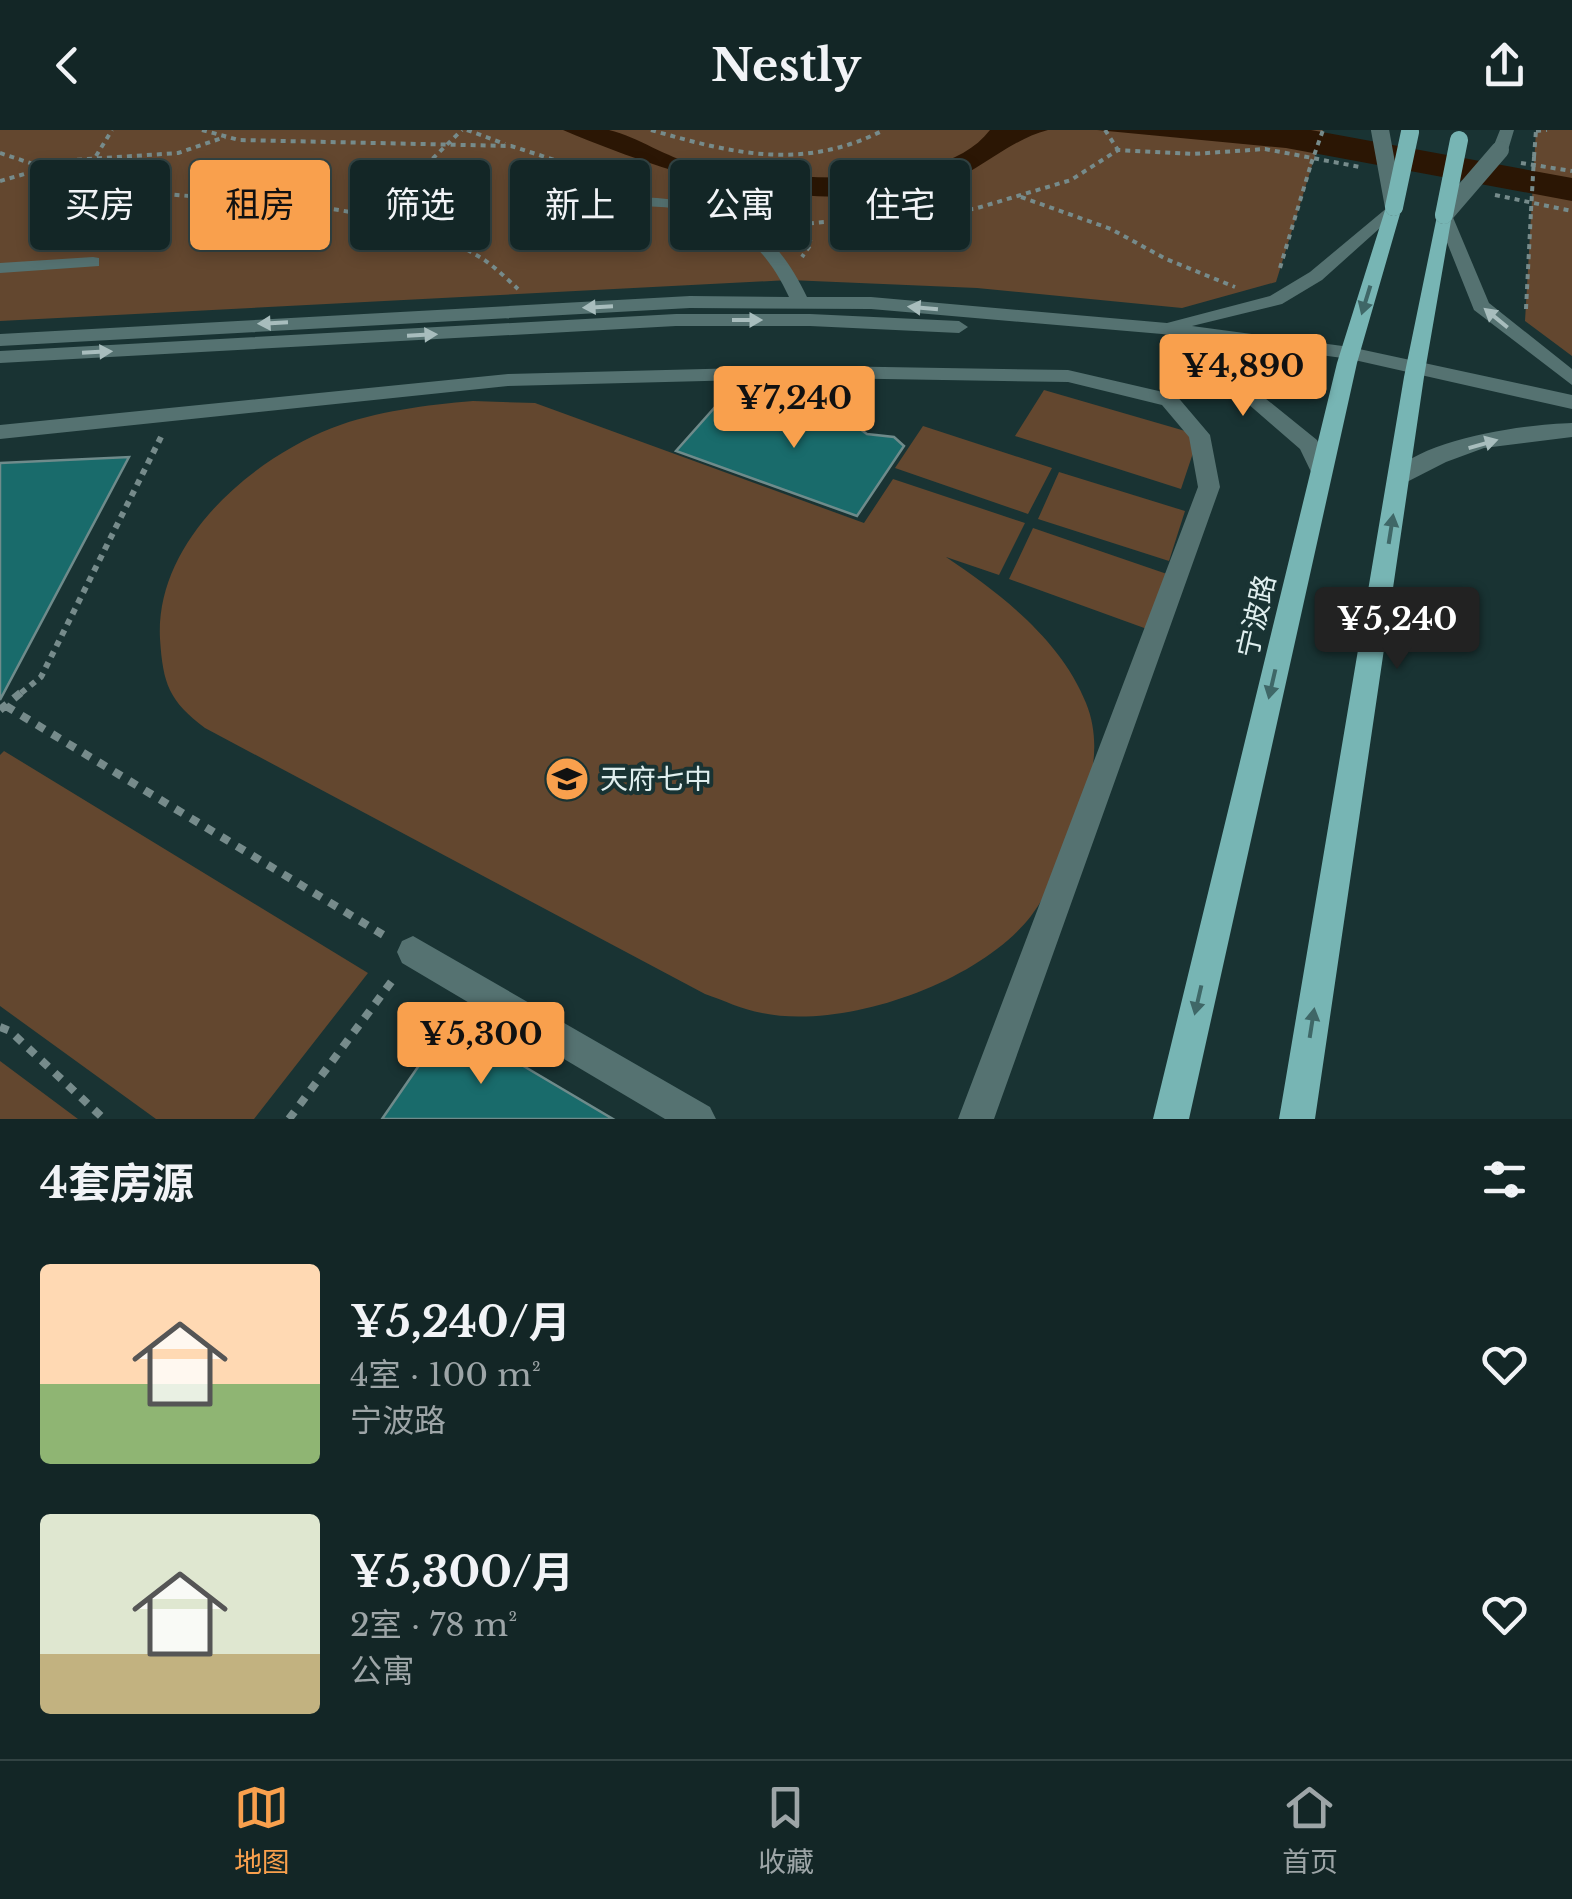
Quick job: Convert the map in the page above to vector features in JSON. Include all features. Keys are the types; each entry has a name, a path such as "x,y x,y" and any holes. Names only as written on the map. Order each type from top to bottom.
{"main road":[{"name":"宁波路","path":"1170,1119 1321,471 1349,358 1394,207 1411,131"},
{"path":"1297,1119 1416,371 1459,135"}],"street":[{"path":"1162,328 1276,300 1316,276 1394,207 1380,130"},
{"path":"1507,130 1500,150 1444,216 1481,306 1572,379"},
{"path":"772,250 800,300"},
{"path":"0,268 92,262"},
{"path":"0,340 690,302 800,300 1162,328 1349,358 1572,402"},
{"path":"0,357 676,320 943,326 1349,358"},
{"path":"1193,346 1308,445 1321,471"},
{"path":"1416,371 1572,414"},
{"path":"0,432 508,380 824,372 1068,376 1169,400 1199,435 1209,487 976,1119"},
{"path":"1400,478 1426,460 1532,430 1572,430"},
{"path":"413,952 698,1119"}],"path":[{"path":"96,156 112,130"},
{"path":"202,130 225,137 510,146"},
{"path":"434,160 465,130 555,160"},
{"path":"650,130 716,149 790,159 861,142 884,130"},
{"path":"1312,164 1323,130"},
{"path":"1525,322 1536,130 1548,130"},
{"path":"1106,133 1118,150"},
{"path":"74,160 96,156 173,156 201,150 225,137"},
{"path":"810,223 974,210 1071,180 1118,150 1193,154 1265,149 1377,170"},
{"path":"0,154 30,163"},
{"path":"0,181 30,170"},
{"path":"170,194 350,213"},
{"path":"1490,194 1572,211"},
{"path":"1020,197 1111,229 1166,259 1244,290"},
{"path":"459,250 501,272 523,294"},
{"path":"789,280 806,250"},
{"path":"173,412 40,677 3,708 413,952 289,1119"},
{"path":"0,1027 10,1031 98,1117"}],"shaded area":[{"path":"0,130 1323,130 1276,282 1182,308 977,288 789,280 0,321"},
{"path":"563,130 609,130 683,160 670,160 670,169"},
{"path":"990,130 1048,130 1020,141 970,171 970,160 947,160 966,152"},
{"path":"1097,130 1311,130 1572,178 1572,201 1286,148"},
{"path":"1536,130 1572,130 1572,356 1525,321"},
{"path":"810,177 830,177 830,196 810,196"},
{"path":"1044,390 1199,435 1181,489 1015,436"},
{"path":"473,401 535,403 864,523 893,479 1025,523 999,575 946,557 1008,603 1061,659 1086,703 1094,750 1086,798 1061,862 1038,906 1008,940 945,981 869,1007 795,1016 748,1010 705,994 205,728 183,709 170,690 163,668 163,604 173,570 190,539 213,510 269,461 332,428 384,413"},
{"path":"923,426 1052,468 1028,514 895,468"},
{"path":"1059,472 1185,511 1169,561 1038,519"},
{"path":"1033,528 1167,574 1147,629 1009,579"},
{"path":"4,751 368,973 254,1119 156,1119 0,1006 0,755"},
{"path":"0,1061 78,1119 0,1119"}],"building":[{"path":"736,391 758,394 766,402 790,405 799,412 825,415 836,424 849,421 867,434 894,437 904,446 857,516 676,451 724,397"},
{"path":"129,457 0,700 0,463"},
{"path":"449,1022 613,1119 382,1119"}],"place":[{"name":"天府七中","path":"567,779"}]}
